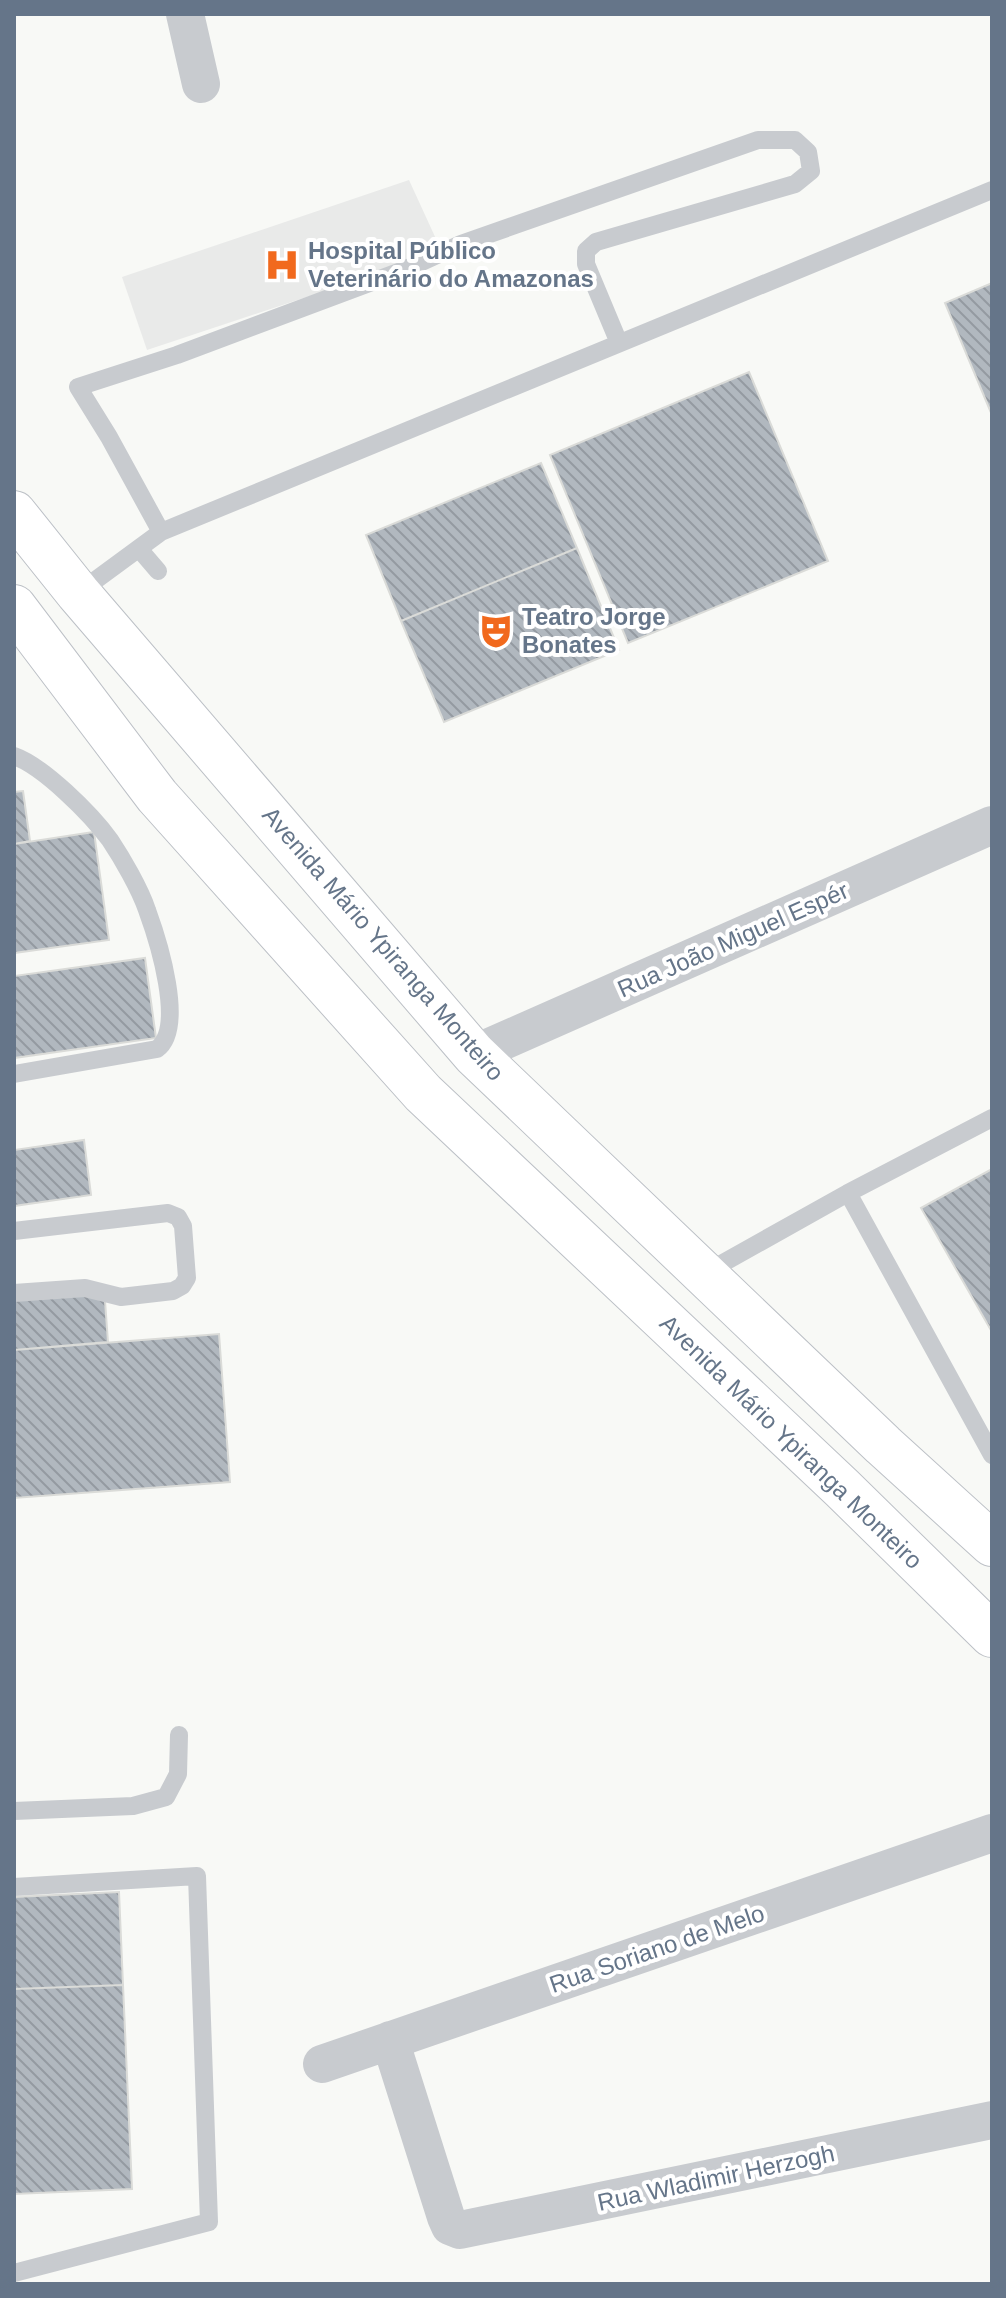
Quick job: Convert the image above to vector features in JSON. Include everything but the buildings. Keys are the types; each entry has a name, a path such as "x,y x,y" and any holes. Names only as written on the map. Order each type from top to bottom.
{"main road":[{"name":"Avenida Mário Ypiranga Monteiro","path":"14,513 78,593 474,1054 883,1445 992,1544"},
{"name":"Avenida Mário Ypiranga Monteiro","path":"14,607 157,796 423,1093 842,1488 992,1635"}],"street":[{"path":"185,14 201,84"},
{"name":"Rua João Miguel Espér","path":"474,1054 992,825"},
{"name":"Rua Soriano de Melo","path":"322,2064 992,1833"},
{"name":"Rua Wladimir Herzogh","path":"390,2040 446,2217 450,2226 460,2230 990,2129"}],"lane":[{"path":"161,532 78,387 257,326 404,270 461,244 758,140 795,140 808,152 811,171 795,184 596,242 586,251 586,264 619,343"},
{"path":"78,593 161,532 992,190"},
{"path":"140,550 158,571"},
{"path":"14,756 27,761 84,810 110,841 147,908 169,988 169,1028 165,1043 157,1049 14,1074"},
{"path":"705,1273 848,1193 992,1118"},
{"path":"848,1193 992,1455"},
{"path":"14,1231 168,1213 178,1217 183,1226 187,1278 182,1286 173,1291 121,1297 85,1288 14,1293"},
{"path":"14,1811 133,1806 166,1797 178,1774 179,1735"},
{"path":"14,1887 197,1876 209,2222 14,2273"}],"shaded area":[{"name":"Hospital Público Veterinário do Amazonas","path":"409,180 442,252 147,350 122,277"}],"place":[{"name":"Hospital Público Veterinário do Amazonas","path":"282,265"},
{"name":"Teatro Jorge Bonates","path":"496,631"}]}
